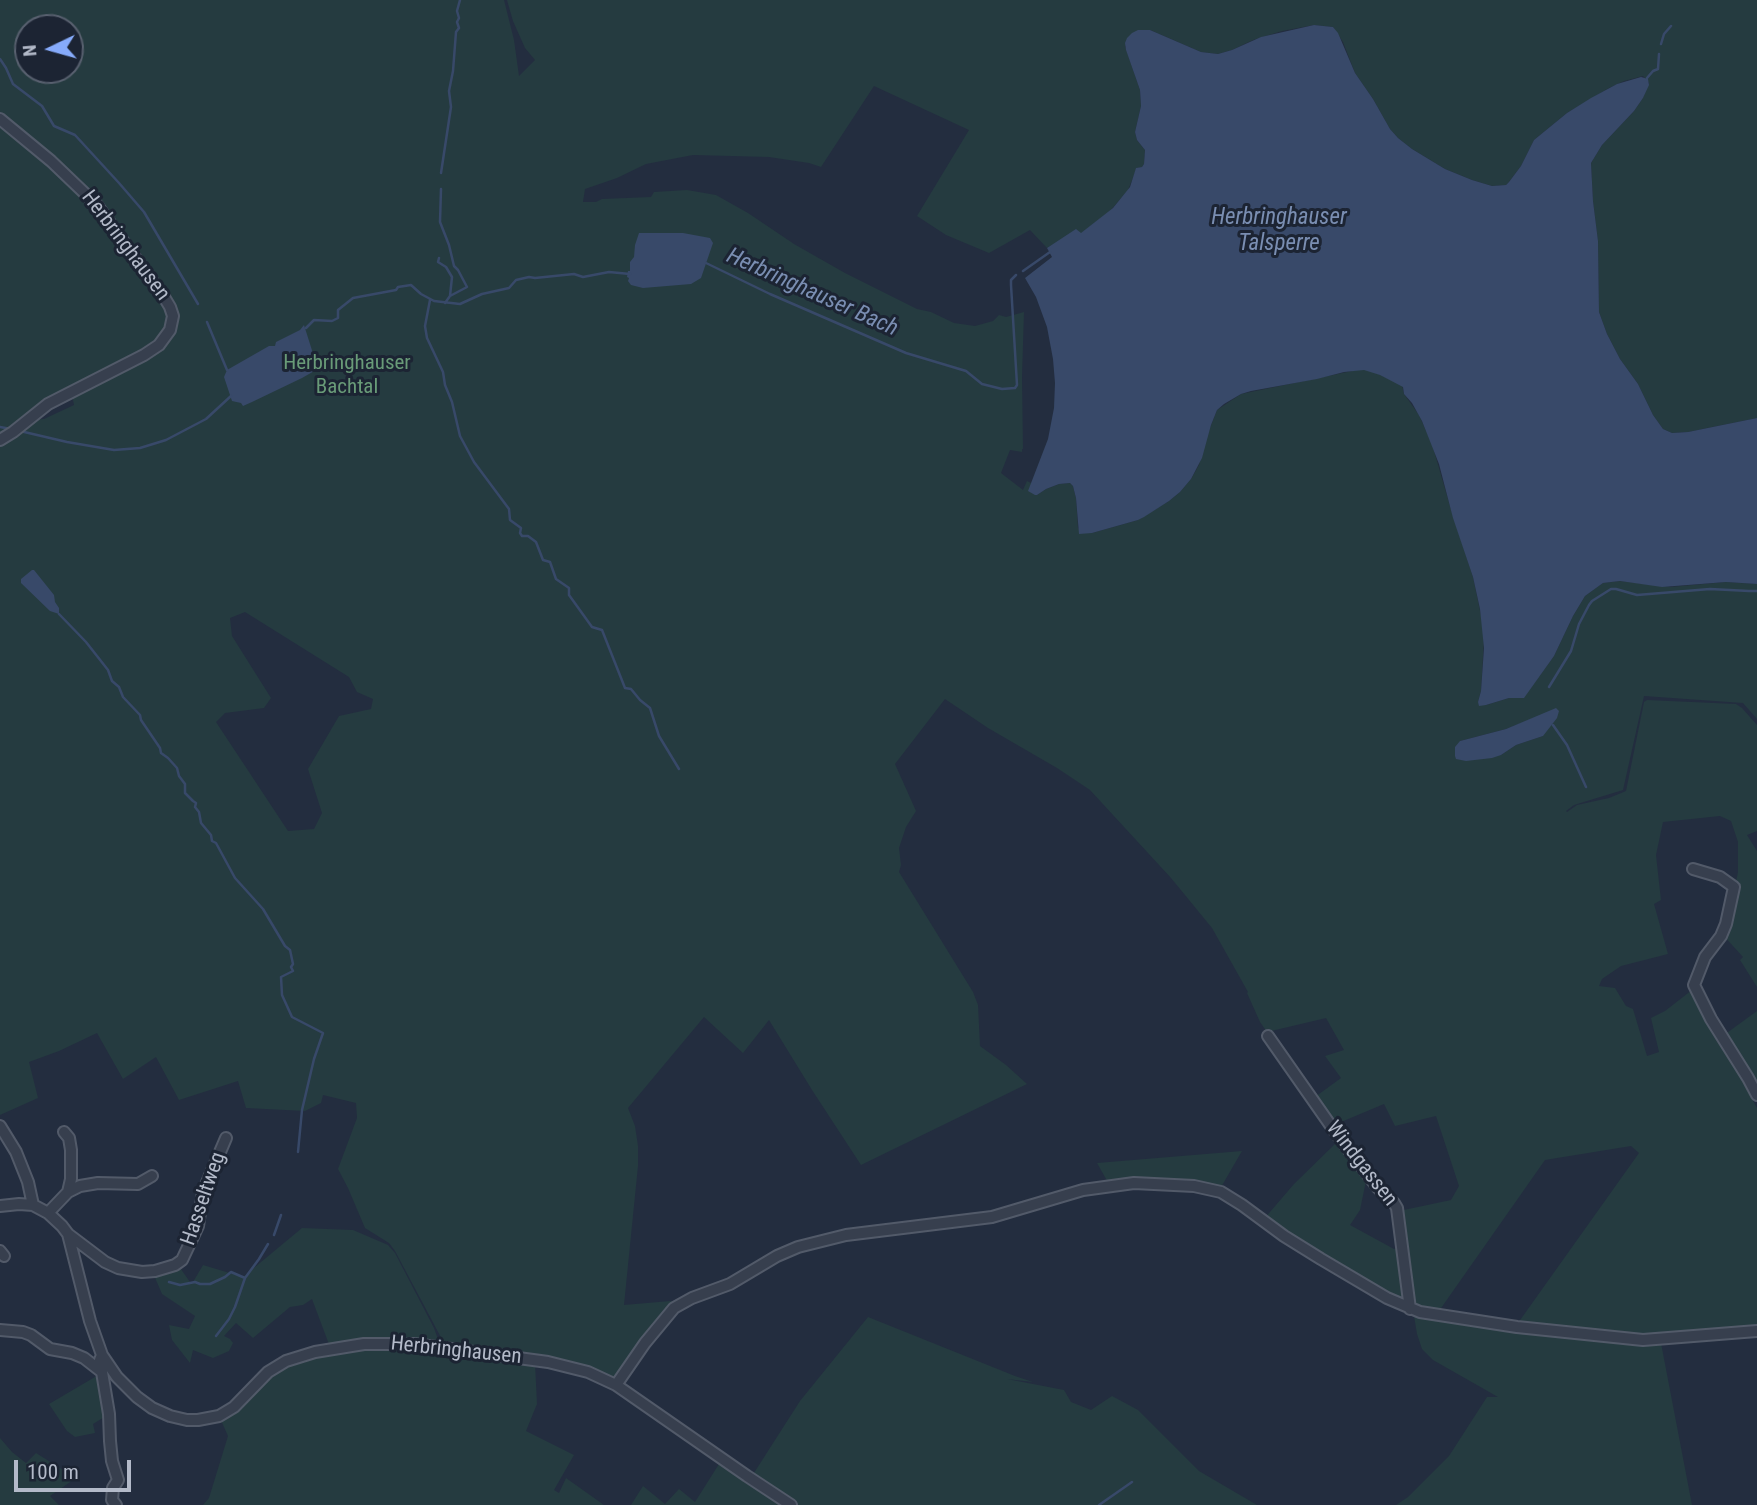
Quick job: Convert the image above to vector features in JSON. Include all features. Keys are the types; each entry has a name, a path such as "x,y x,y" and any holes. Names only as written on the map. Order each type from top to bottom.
{"street":[{"name":"Herbringhausen","path":"0,120 51,161 97,205 164,297 173,316 170,330 159,345 48,404 0,440"},
{"path":"1693,869 1720,877 1734,887 1726,924 1721,936 1705,957 1694,985 1711,1019 1757,1095"},
{"name":"Windgassen","path":"1268,1036 1338,1136 1397,1208 1410,1309"},
{"path":"0,1126 19,1160 33,1205 0,1206"},
{"path":"64,1132 69,1138 71,1150 68,1192"},
{"name":"Hasseltweg","path":"68,1234 105,1262 118,1268 142,1272 175,1265 182,1260 198,1226 203,1192 226,1138"},
{"path":"48,1213 68,1192 80,1186 98,1183 138,1184 152,1177"},
{"path":"616,1385 645,1343 674,1308 692,1298 730,1284 791,1250 846,1235 992,1217 1083,1189 1134,1183 1194,1186 1221,1192 1321,1259 1410,1309 1517,1327 1643,1340 1757,1331"},
{"name":"Herbringhausen","path":"33,1205 48,1213 68,1234 87,1311 102,1354 117,1377 137,1397 170,1416 198,1420 219,1416 234,1407 268,1372 286,1361 315,1352 364,1344 414,1344 555,1363 589,1372 616,1385 791,1505"},
{"name":"Herbringhausen","path":"0,1330 31,1335 50,1349 72,1353 114,1378 117,1377"},
{"name":"Herbringhausen","path":"102,1354 100,1360 109,1414 112,1461 118,1480 112,1494 116,1505"}],"green space":[{"name":"Herbringhauser Bachtal","path":"0,0 504,0 519,76 535,60 525,48 507,0 1757,0 1757,418 1688,432 1672,433 1663,429 1638,384 1620,359 1599,312 1598,241 1591,163 1602,145 1643,98 1649,83 1643,76 1609,88 1567,113 1534,140 1521,166 1506,185 1492,186 1445,169 1398,138 1355,73 1343,42 1333,27 1314,25 1282,31 1218,54 1201,52 1150,30 1125,46 1140,90 1141,106 1135,132 1137,140 1145,150 1144,164 1137,168 1128,190 1110,211 1081,234 1063,239 1047,248 1030,230 989,253 946,235 917,216 969,130 874,86 821,167 769,157 693,155 646,164 585,189 583,202 651,197 654,192 687,190 716,195 845,273 917,309 931,312 954,323 975,326 993,321 999,315 1006,317 1024,312 1023,449 1022,452 1010,450 1001,473 1023,490 1027,481 1031,483 1037,495 1059,484 1070,483 1076,498 1078,528 1092,533 1138,520 1180,492 1199,465 1217,410 1241,394 1357,370 1370,370 1402,385 1404,394 1419,415 1432,444 1473,577 1484,639 1478,702 1486,705 1509,698 1524,697 1554,656 1585,596 1603,583 1620,581 1671,587 1726,582 1757,584 1757,719 1743,703 1644,696 1623,790 1574,805 1566,811 1577,805 1626,791 1644,702 1647,700 1736,704 1757,725 1757,831 1747,835 1757,851 1757,987 1740,960 1743,957 1722,934 1727,925 1738,872 1738,842 1731,821 1720,816 1663,822 1656,855 1661,900 1654,904 1668,954 1621,966 1602,979 1599,986 1615,988 1626,1006 1633,1009 1647,1056 1659,1052 1651,1018 1665,1011 1692,990 1734,1065 1739,1061 1724,1035 1757,1011 1757,1090 1752,1083 1745,1086 1757,1108 1757,1334 1661,1343 1692,1505 1396,1505 1408,1497 1449,1456 1487,1397 1498,1397 1433,1360 1422,1349 1414,1316 1518,1323 1639,1153 1631,1146 1545,1160 1439,1311 1400,1301 1264,1219 1294,1184 1336,1143 1366,1181 1360,1210 1350,1225 1394,1249 1403,1247 1399,1211 1451,1200 1459,1186 1436,1116 1395,1126 1384,1104 1334,1125 1315,1097 1341,1078 1325,1056 1344,1050 1326,1018 1267,1032 1212,928 1171,878 1090,790 945,699 895,764 916,811 906,827 899,848 899,872 973,992 978,1005 980,1046 1027,1084 861,1165 769,1020 743,1053 704,1017 628,1108 635,1126 638,1166 624,1305 670,1301 677,1303 619,1382 445,1345 395,1251 389,1243 365,1228 338,1169 357,1118 356,1103 323,1095 321,1103 305,1111 246,1108 238,1081 179,1100 156,1057 123,1079 97,1033 29,1062 38,1098 0,1115","holes":["170,315 168,340 72,395 74,405 44,419 29,420 160,340","245,612 349,677 357,692 373,699 371,709 339,716 308,769 322,813 314,829 288,831 216,722 225,713 264,708 271,698 232,636 230,618","1537,717 1543,736 1516,745 1501,755 1460,741 1506,729"]},
{"path":"1242,1151 1220,1189 1110,1186 1097,1163"},
{"path":"302,1228 353,1230 388,1245 395,1253 434,1328 440,1345 330,1347 312,1299 303,1305 290,1307 253,1338 236,1323 224,1336 233,1343 229,1351 213,1358 193,1350 190,1363 172,1340 169,1325 189,1329 195,1316 162,1294 153,1273 178,1265 190,1282 193,1282 203,1265 243,1277"},
{"path":"868,1317 1033,1382 1007,1379 1064,1390 1071,1402 1091,1410 1112,1396 1138,1410 1199,1471 1257,1505 631,1505 643,1486 665,1504 679,1489 695,1502 719,1464 745,1481 752,1476 800,1401"},
{"path":"406,1347 535,1363 537,1404 526,1431 574,1455 554,1490 559,1493 566,1478 604,1505 203,1505 209,1498 228,1436 220,1418 270,1373 288,1362 353,1348"},
{"path":"100,1374 106,1416 93,1424 95,1433 75,1437 67,1431 49,1404"},
{"path":"0,1438 26,1463 36,1453 76,1478 50,1496 59,1505 0,1505"}],"water":[{"name":"Herbringhauser Talsperre","path":"1314,25 1333,27 1338,33 1355,73 1398,138 1445,169 1492,186 1506,185 1521,166 1534,140 1567,113 1617,84 1641,77 1648,79 1649,85 1643,98 1602,145 1591,163 1598,241 1599,312 1620,359 1638,384 1663,429 1672,433 1688,432 1757,418 1757,584 1726,582 1662,587 1620,581 1603,583 1585,596 1554,656 1524,698 1509,698 1479,706 1484,648 1480,609 1439,464 1422,421 1404,394 1403,387 1364,370 1251,391 1224,404 1217,410 1202,458 1191,479 1169,501 1138,520 1079,534 1076,498 1070,483 1059,484 1037,495 1028,491 1048,439 1054,408 1055,383 1047,327 1036,297 1025,278 1052,257 1047,248 1076,229 1081,233 1113,208 1130,187 1136,168 1144,164 1145,150 1137,140 1135,132 1141,106 1140,90 1126,50 1127,38 1138,30 1150,30 1201,52 1218,54 1261,37"},
{"path":"639,233 683,233 710,238 713,243 701,278 691,284 643,288 631,285 627,277"},
{"path":"304,325 316,370 243,406 232,401 224,377 227,370 269,346 275,346 276,342 300,330"},
{"path":"32,570 54,595 59,614 50,611 21,583 21,579"},
{"path":"1556,708 1559,711 1557,718 1543,736 1516,745 1492,758 1466,761 1456,759 1455,747 1460,741 1506,729"}],"waterway":[{"path":"441,173 451,107 449,91 456,32 459,28 457,11 460,0"},
{"path":"1661,44 1664,34 1671,26"},
{"path":"1647,78 1658,69 1659,54"},
{"path":"0,59 13,84 42,106 54,126 75,135 144,212 198,304"},
{"path":"441,189 440,222 454,266 467,287 450,296 445,303"},
{"name":"Herbringhauser Bach","path":"1023,271 1050,252"},
{"path":"439,258 438,262 446,267 452,277 450,296"},
{"name":"Herbringhauser Bach","path":"706,263 906,353 966,371 982,384 1002,389 1015,388 1017,385 1011,285 1011,280 1016,275"},
{"name":"Herbringhauser Bach","path":"306,328 314,320 332,321 338,318 338,310 353,298 396,290 398,287 411,285 434,301 460,304 482,294 509,288 516,280 529,277 574,274 583,277 609,272 630,274"},
{"path":"430,300 425,326 427,338 443,372 460,436 474,462 509,509 510,520 521,528 522,536 528,536 536,542 543,560 550,562 556,579 569,588 569,595 592,627 602,630 625,688 631,689 650,708 659,736 679,769"},
{"path":"207,322 227,370"},
{"name":"Herbringhauser Bach","path":"20,431 114,450 140,448 166,440 206,419 231,396"},
{"name":"Herbringhauser Bach","path":"0,427 11,429"},
{"path":"1549,687 1571,651 1579,624 1589,605 1611,589 1637,595 1710,589 1757,591"},
{"path":"59,614 108,670 123,697 140,715 161,753 177,768 185,784 185,793 196,803 201,823 211,835 212,841 216,843 235,878 263,909 290,950 293,971 281,977 282,995 292,1017 323,1033 302,1110 298,1152"},
{"path":"1553,725 1567,745 1586,787"},
{"path":"274,1235 281,1215"},
{"path":"216,1336 229,1319 245,1278 268,1244"},
{"path":"169,1282 180,1285 195,1282 210,1284 231,1272 245,1278"},
{"path":"1099,1505 1132,1482"}]}
